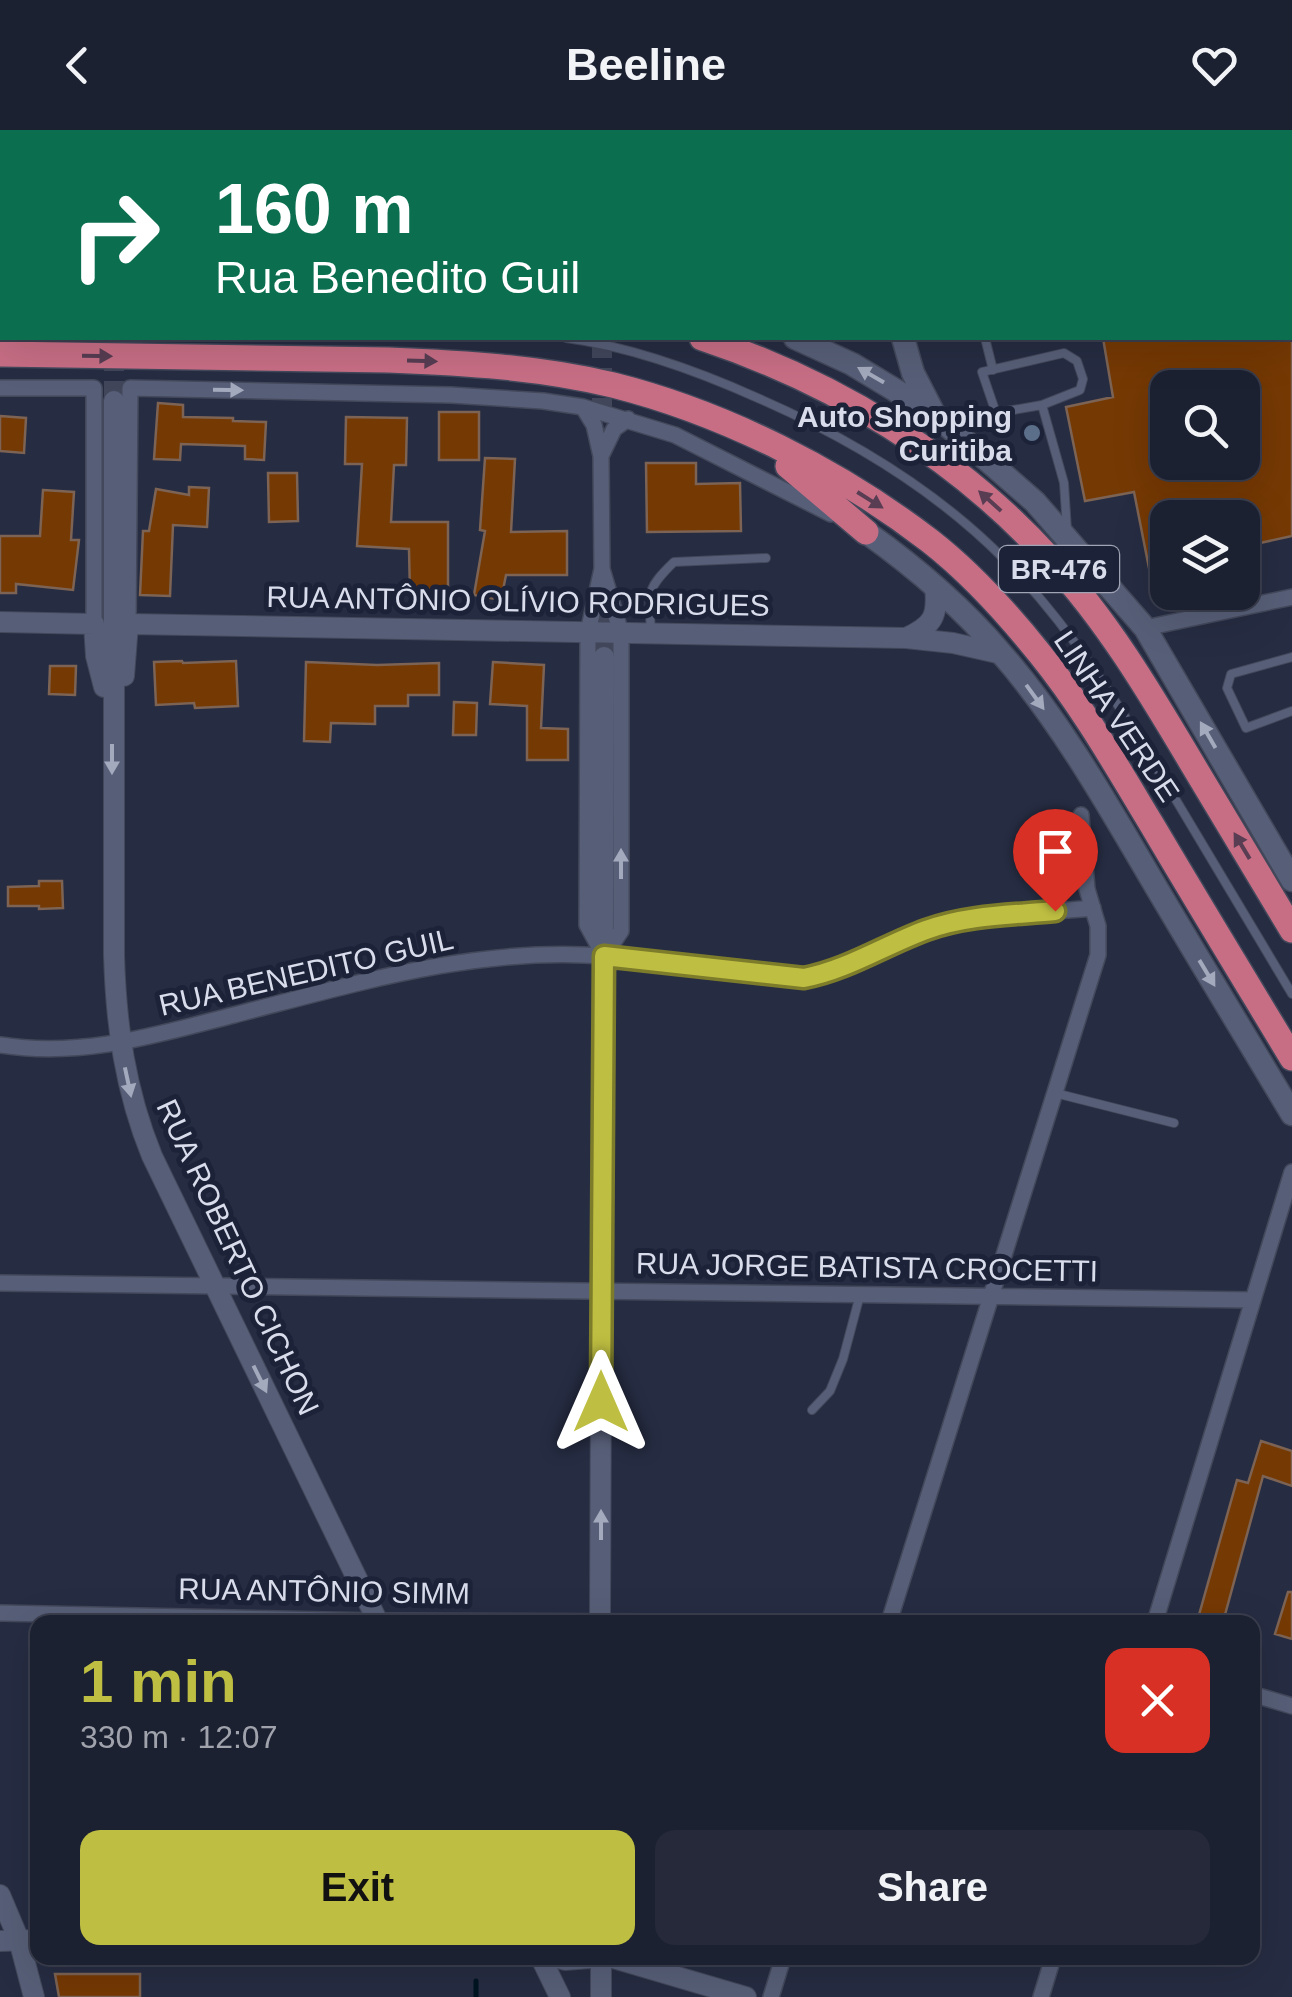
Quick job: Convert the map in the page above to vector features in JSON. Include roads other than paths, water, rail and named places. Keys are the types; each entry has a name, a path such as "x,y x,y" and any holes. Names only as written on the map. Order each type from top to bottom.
{"highway":[{"name":"LINHA VERDE","path":"708,340 801,377 920,445 966,480 1052,560 1095,612 1137,673 1292,930"},
{"name":"LINHA VERDE","path":"0,354 360,360 496,366 575,378 682,406 754,436 850,487 932,543 1010,618 1042,656 1101,741 1292,1058"},
{"path":"754,436 866,532"}],"main road":[{"name":"LINHA VERDE","path":"800,340 852,364 933,413 1034,502 1145,628 1292,880"},
{"path":"904,340 933,413"},
{"name":"LINHA VERDE","path":"866,532 935,586 1002,654 1060,733 1292,1114"}],"street":[{"path":"0,388 94,388 94,624 0,622"},
{"path":"112,718 122,697 128,624 122,394"},
{"name":"RUA ROBERTO CICHON","path":"122,394 112,718 114,955 120,1044 131,1099 152,1156 375,1615"},
{"name":"LINHA VERDE","path":"122,394 450,395 583,407 695,444 866,532"},
{"path":"583,407 594,425 602,456 602,569 588,632 587,925 604,956"},
{"path":"602,456 614,430 628,419"},
{"path":"602,569 621,633 621,931 604,956"},
{"path":"906,638 929,624 934,616 935,586"},
{"path":"1145,628 1292,597"},
{"name":"RUA ROBERTO CICHON","path":"94,624 96,656 112,718"},
{"name":"RUA ANTÔNIO OLÍVIO RODRIGUES","path":"128,624 906,638 1002,654"},
{"path":"600,1615 604,658"},
{"path":"891,1615 1098,954 1098,926 1086,875 1080,815"},
{"name":"RUA BENEDITO GUIL","path":"0,1045 67,1049 120,1044 434,966 547,953 804,978 822,975 955,921 1093,908"},
{"path":"1157,1615 1292,1172"},
{"name":"RUA JORGE BATISTA CROCETTI","path":"0,1284 1253,1300"},
{"name":"RUA ANTÔNIO SIMM","path":"0,1613 76,1615"},
{"path":"1260,1696 1292,1706"},
{"path":"0,1895 19,1940 34,1997"},
{"path":"544,1965 560,1997"},
{"path":"600,1965 601,1997"},
{"path":"638,1965 746,1997"},
{"path":"771,1997 781,1965"},
{"path":"1041,1997 1051,1965"}],"lane":[{"path":"578,340 678,366 810,423 910,482 1004,559 1048,608 1096,672 1292,994"},
{"path":"986,340 993,370"},
{"path":"1064,353 1077,361 1083,379 1080,390 1042,405 996,413 982,372 993,370 1064,353"},
{"path":"1042,405 1064,483 1068,540"},
{"path":"652,634 649,604 654,582 674,562 766,558"},
{"path":"1292,657 1231,674 1227,688 1246,728 1292,711"},
{"path":"1055,1093 1174,1122"},
{"path":"812,1410 830,1390 843,1359 860,1295"}],"waterway":[{"path":"476,1981 476,1997"}],"tunnel":[{"path":"114,340 114,401"},
{"path":"602,340 602,450"},
{"path":"603,574 603,650"}],"place":[{"name":"Auto Shopping Curitiba","path":"1032,433"}]}
